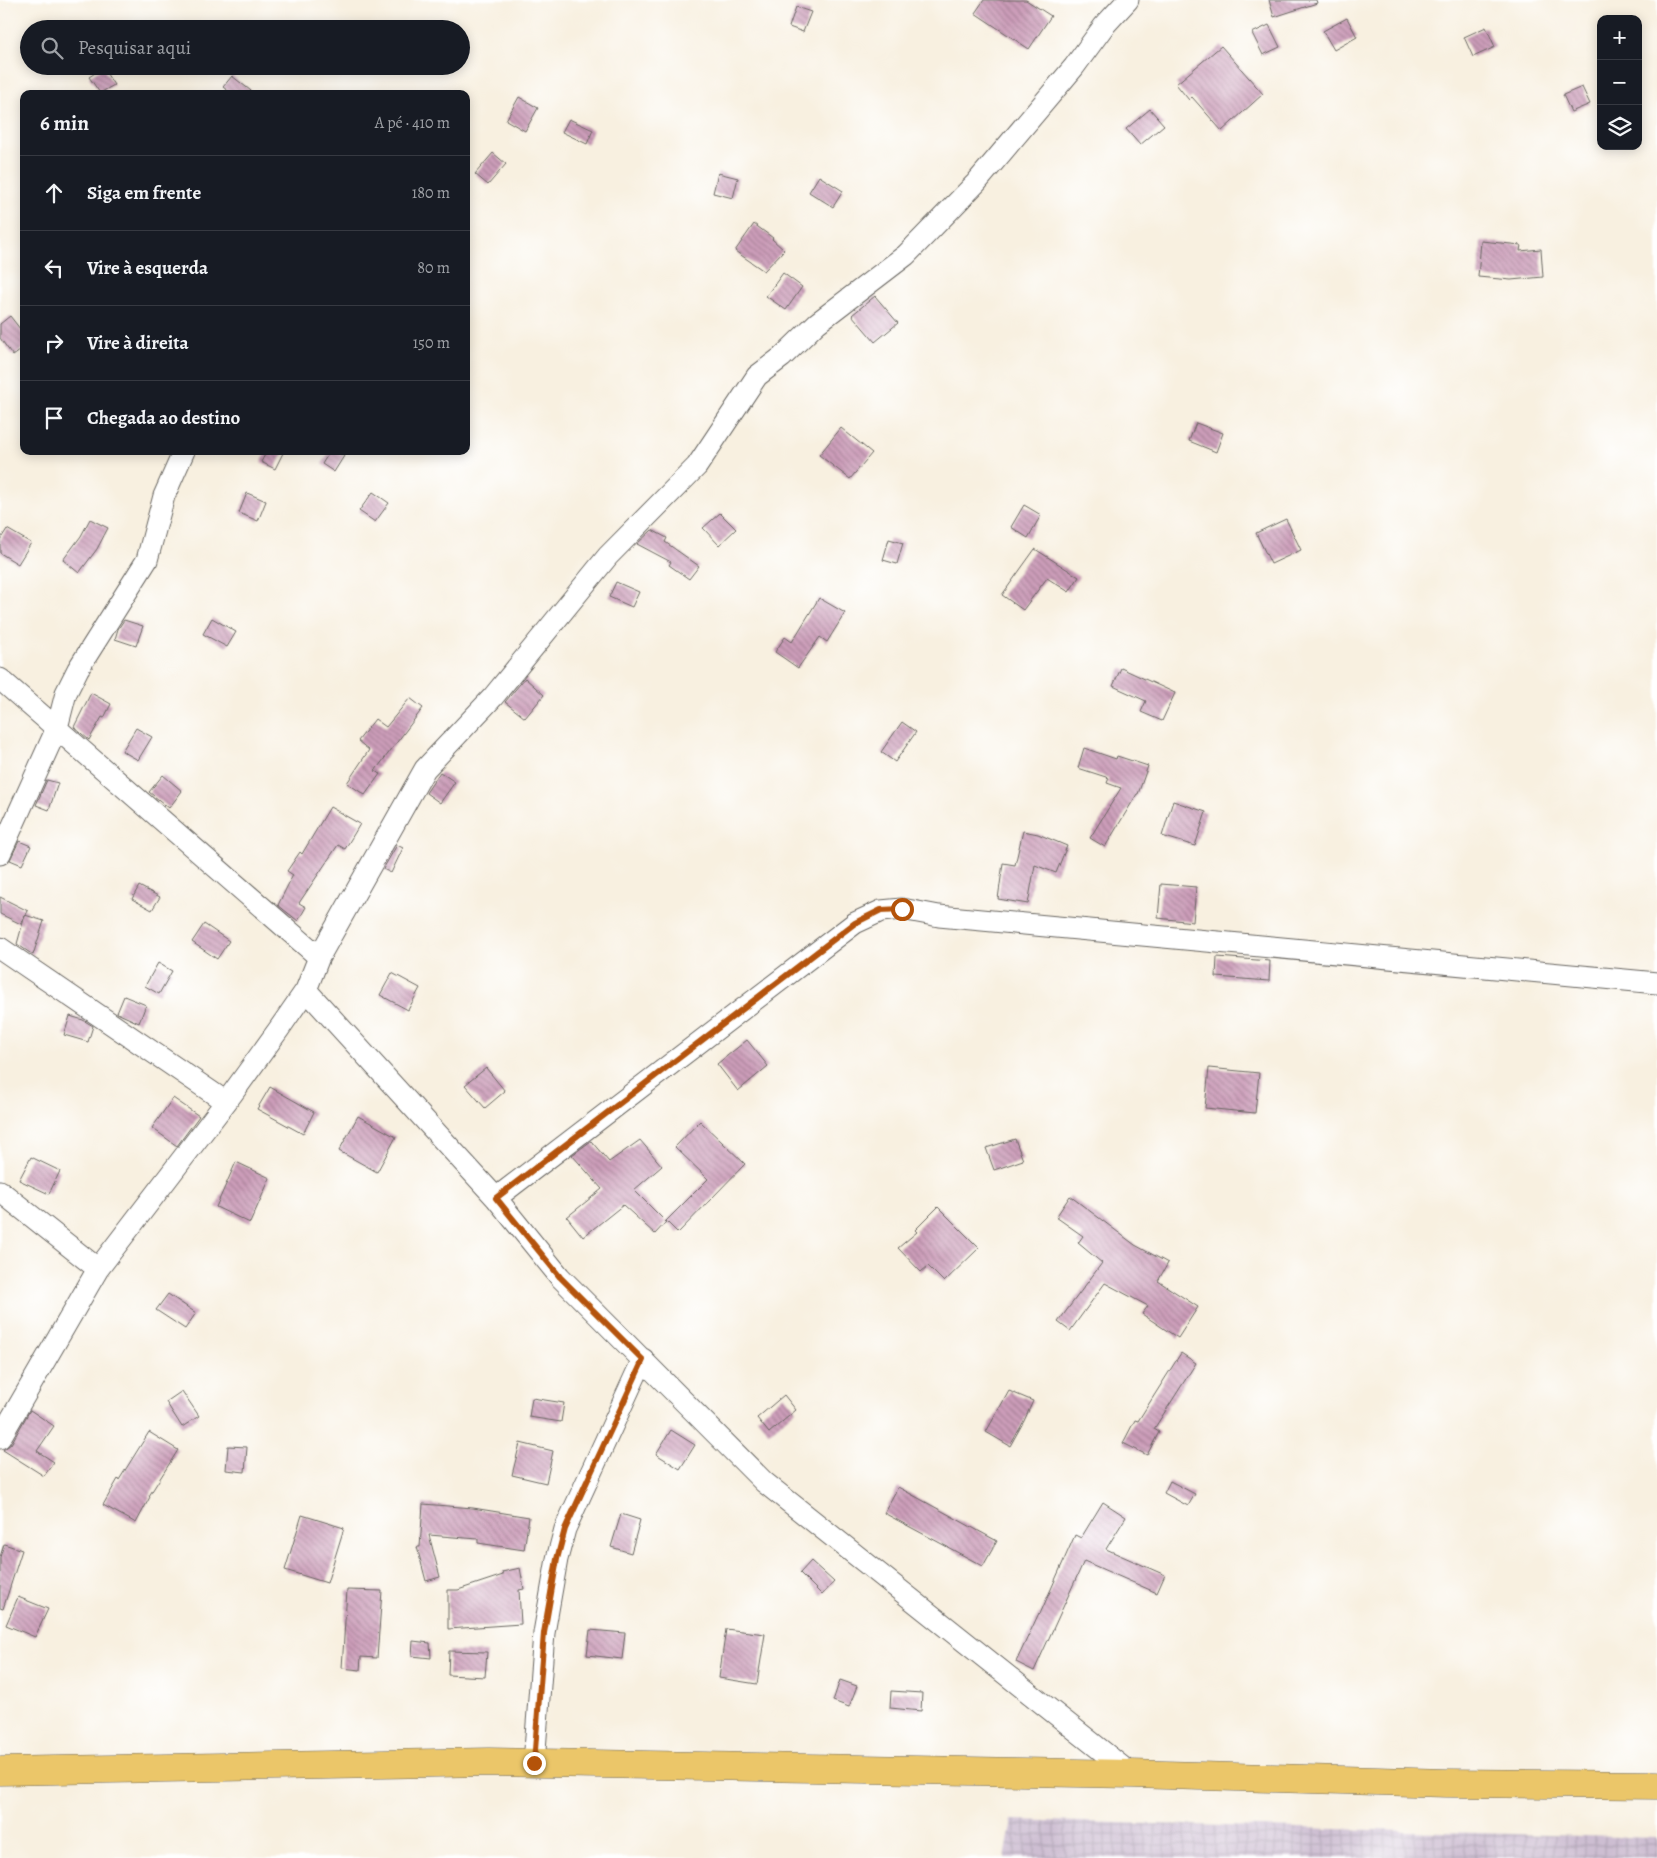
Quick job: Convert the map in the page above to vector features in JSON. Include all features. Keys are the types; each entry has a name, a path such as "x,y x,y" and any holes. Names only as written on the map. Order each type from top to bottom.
{"main road":[{"path":"0,1771 479,1762 1131,1774 1447,1783 1657,1785"}],"street":[{"path":"0,1438 98,1269 226,1102 306,990 319,957 425,769 493,697 608,556 696,466 757,376 782,357 817,323 912,248 976,183 1074,67 1104,26 1128,0"},
{"path":"0,854 57,728 66,693 78,669 147,560 164,496 182,455"},
{"path":"0,679 319,957"},
{"path":"496,1198 855,923 881,910 902,909 939,916 1657,983"},
{"path":"0,948 226,1102"},
{"path":"306,990 496,1198 560,1277 764,1482 1131,1774"},
{"path":"0,1191 98,1269"},
{"path":"534,1763 544,1633 557,1559 565,1529 643,1360"}],"shaded area":[{"path":"1012,1820 1657,1838 1657,1858 1005,1858"}],"building":[{"path":"984,0 1026,0 1051,16 1029,49 975,13"},
{"path":"1269,0 1316,0 1317,3 1274,17"},
{"path":"796,7 811,12 803,32 789,27"},
{"path":"1347,18 1357,37 1334,50 1323,31"},
{"path":"1269,25 1280,47 1263,55 1252,33"},
{"path":"1486,27 1495,47 1473,57 1464,37"},
{"path":"1221,46 1263,94 1222,131 1192,97 1189,100 1176,84"},
{"path":"92,75 108,75 114,85 105,90 98,90 89,77"},
{"path":"232,76 250,90 227,90 223,87"},
{"path":"1582,87 1590,104 1571,112 1563,95"},
{"path":"519,97 538,108 525,131 506,120"},
{"path":"1150,109 1164,125 1140,145 1126,129"},
{"path":"569,119 593,130 587,144 562,132"},
{"path":"493,153 506,164 488,185 475,174"},
{"path":"718,173 738,178 733,198 713,193"},
{"path":"819,176 843,191 833,207 809,192"},
{"path":"754,224 773,238 784,250 764,271 735,251"},
{"path":"1481,241 1521,245 1520,251 1541,249 1543,277 1511,280 1478,277"},
{"path":"783,273 802,287 786,310 766,296"},
{"path":"875,296 898,323 875,342 852,315"},
{"path":"10,316 20,329 20,351 13,356 0,338 0,324"},
{"path":"1196,423 1223,433 1216,452 1189,441"},
{"path":"841,428 872,453 850,479 819,455"},
{"path":"265,455 282,455 275,469 261,462"},
{"path":"328,455 344,456 334,472 322,464"},
{"path":"373,492 389,503 375,522 359,511"},
{"path":"247,493 266,501 258,521 239,513"},
{"path":"1024,505 1041,515 1028,538 1011,527"},
{"path":"720,513 736,529 719,545 703,528"},
{"path":"90,519 108,528 97,549 79,573 63,560 81,536"},
{"path":"1286,519 1301,550 1271,564 1256,533"},
{"path":"7,529 31,543 18,564 0,553 0,540"},
{"path":"652,530 667,538 665,542 699,566 689,579 669,565 671,562 637,544"},
{"path":"889,539 903,543 897,564 883,560"},
{"path":"1035,549 1079,577 1069,592 1047,578 1023,610 1002,595"},
{"path":"616,582 639,592 632,607 609,597"},
{"path":"819,598 845,613 827,642 820,637 798,668 775,652 785,637 792,642"},
{"path":"212,618 236,632 227,647 203,634"},
{"path":"124,620 143,626 136,646 115,639 118,629"},
{"path":"1121,668 1175,693 1162,721 1141,712 1146,701 1113,686"},
{"path":"525,678 544,695 525,718 505,702"},
{"path":"91,693 111,704 89,740 74,727"},
{"path":"410,698 423,708 375,771 380,774 365,795 347,783 369,750 358,741 375,719 386,727"},
{"path":"902,722 916,732 895,762 881,752"},
{"path":"136,728 152,737 138,760 122,751"},
{"path":"1084,748 1116,759 1117,756 1148,766 1138,794 1105,847 1090,838 1121,788 1107,783 1109,778 1078,768"},
{"path":"440,772 455,782 440,803 426,793"},
{"path":"163,775 182,791 169,808 149,792"},
{"path":"47,780 58,783 49,810 36,805"},
{"path":"1173,801 1206,812 1195,846 1162,836"},
{"path":"330,807 360,824 345,849 338,845 299,903 306,907 298,921 278,905 293,875 287,871 300,852 302,854"},
{"path":"1023,831 1038,834 1067,846 1056,873 1035,865 1028,904 998,899 1003,863 1015,865"},
{"path":"19,841 31,846 22,865 10,860"},
{"path":"397,845 403,848 391,873 383,869"},
{"path":"1161,884 1196,887 1193,922 1158,918"},
{"path":"139,886 160,897 152,910 132,899"},
{"path":"0,897 28,911 21,924 0,914"},
{"path":"25,915 44,921 33,955 17,944"},
{"path":"204,924 229,941 217,959 192,942"},
{"path":"1217,957 1270,961 1269,981 1216,977"},
{"path":"158,963 172,971 159,994 145,986"},
{"path":"392,973 420,988 408,1010 380,995"},
{"path":"124,996 146,1005 139,1023 117,1013"},
{"path":"70,1016 83,1020 93,1026 88,1042 64,1035"},
{"path":"747,1040 768,1066 738,1091 717,1064"},
{"path":"486,1068 505,1091 485,1108 465,1085"},
{"path":"1209,1068 1259,1073 1255,1113 1205,1108"},
{"path":"270,1087 314,1112 303,1134 257,1109"},
{"path":"173,1098 199,1116 177,1146 152,1128"},
{"path":"358,1116 396,1137 377,1172 339,1151"},
{"path":"700,1121 745,1164 678,1233 666,1221 708,1179 675,1147"},
{"path":"1015,1139 1023,1160 994,1170 986,1148"},
{"path":"640,1140 662,1166 634,1190 666,1222 655,1234 623,1205 583,1237 567,1217 602,1189 572,1155 591,1141 609,1162"},
{"path":"31,1157 60,1171 49,1194 19,1180"},
{"path":"236,1162 270,1178 250,1223 216,1207"},
{"path":"1070,1196 1135,1245 1168,1263 1158,1281 1198,1307 1178,1338 1142,1314 1148,1306 1105,1283 1070,1331 1058,1322 1102,1263 1078,1243 1083,1236 1056,1217"},
{"path":"938,1207 979,1248 944,1282 928,1266 921,1272 898,1248 917,1232 915,1230"},
{"path":"168,1294 196,1313 185,1329 156,1310"},
{"path":"1181,1353 1196,1363 1154,1429 1159,1432 1147,1455 1123,1443 1135,1420 1138,1421"},
{"path":"182,1391 199,1416 182,1427 166,1402"},
{"path":"1009,1391 1033,1401 1010,1446 986,1432"},
{"path":"784,1395 796,1410 769,1433 757,1418"},
{"path":"532,1398 564,1403 561,1422 529,1417"},
{"path":"30,1410 54,1426 37,1451 54,1462 44,1476 3,1450 11,1444"},
{"path":"671,1430 695,1445 680,1469 656,1454"},
{"path":"149,1432 178,1450 149,1496 136,1523 103,1505"},
{"path":"520,1443 553,1451 546,1483 512,1475"},
{"path":"228,1446 247,1447 245,1472 226,1470"},
{"path":"1170,1481 1195,1494 1188,1506 1164,1493"},
{"path":"898,1487 997,1541 983,1566 884,1513"},
{"path":"1103,1502 1126,1517 1106,1549 1165,1575 1157,1593 1084,1561 1034,1671 1016,1662 1040,1614 1075,1535 1081,1538"},
{"path":"423,1504 473,1508 529,1517 524,1550 478,1543 478,1539 429,1535 440,1577 426,1581 417,1547 420,1547"},
{"path":"621,1514 640,1520 631,1553 611,1547"},
{"path":"302,1515 344,1528 327,1583 285,1570"},
{"path":"4,1544 22,1550 3,1609 0,1608 0,1557"},
{"path":"811,1561 834,1582 822,1595 800,1573"},
{"path":"520,1568 524,1589 519,1590 521,1624 448,1629 448,1590 458,1590 503,1575 502,1572"},
{"path":"347,1590 382,1591 377,1658 361,1657 360,1670 342,1668"},
{"path":"18,1597 48,1609 35,1637 6,1625"},
{"path":"726,1629 765,1634 757,1684 719,1678"},
{"path":"590,1630 625,1633 622,1659 587,1655"},
{"path":"413,1641 430,1643 431,1658 412,1656"},
{"path":"449,1651 487,1652 485,1677 448,1675"},
{"path":"840,1680 857,1686 849,1707 833,1701"},
{"path":"891,1691 922,1693 921,1711 890,1708"}],"route":[{"path":"534,1763 544,1633 557,1559 565,1529 643,1360 560,1277 496,1198 855,923 881,910 902,909"}]}
